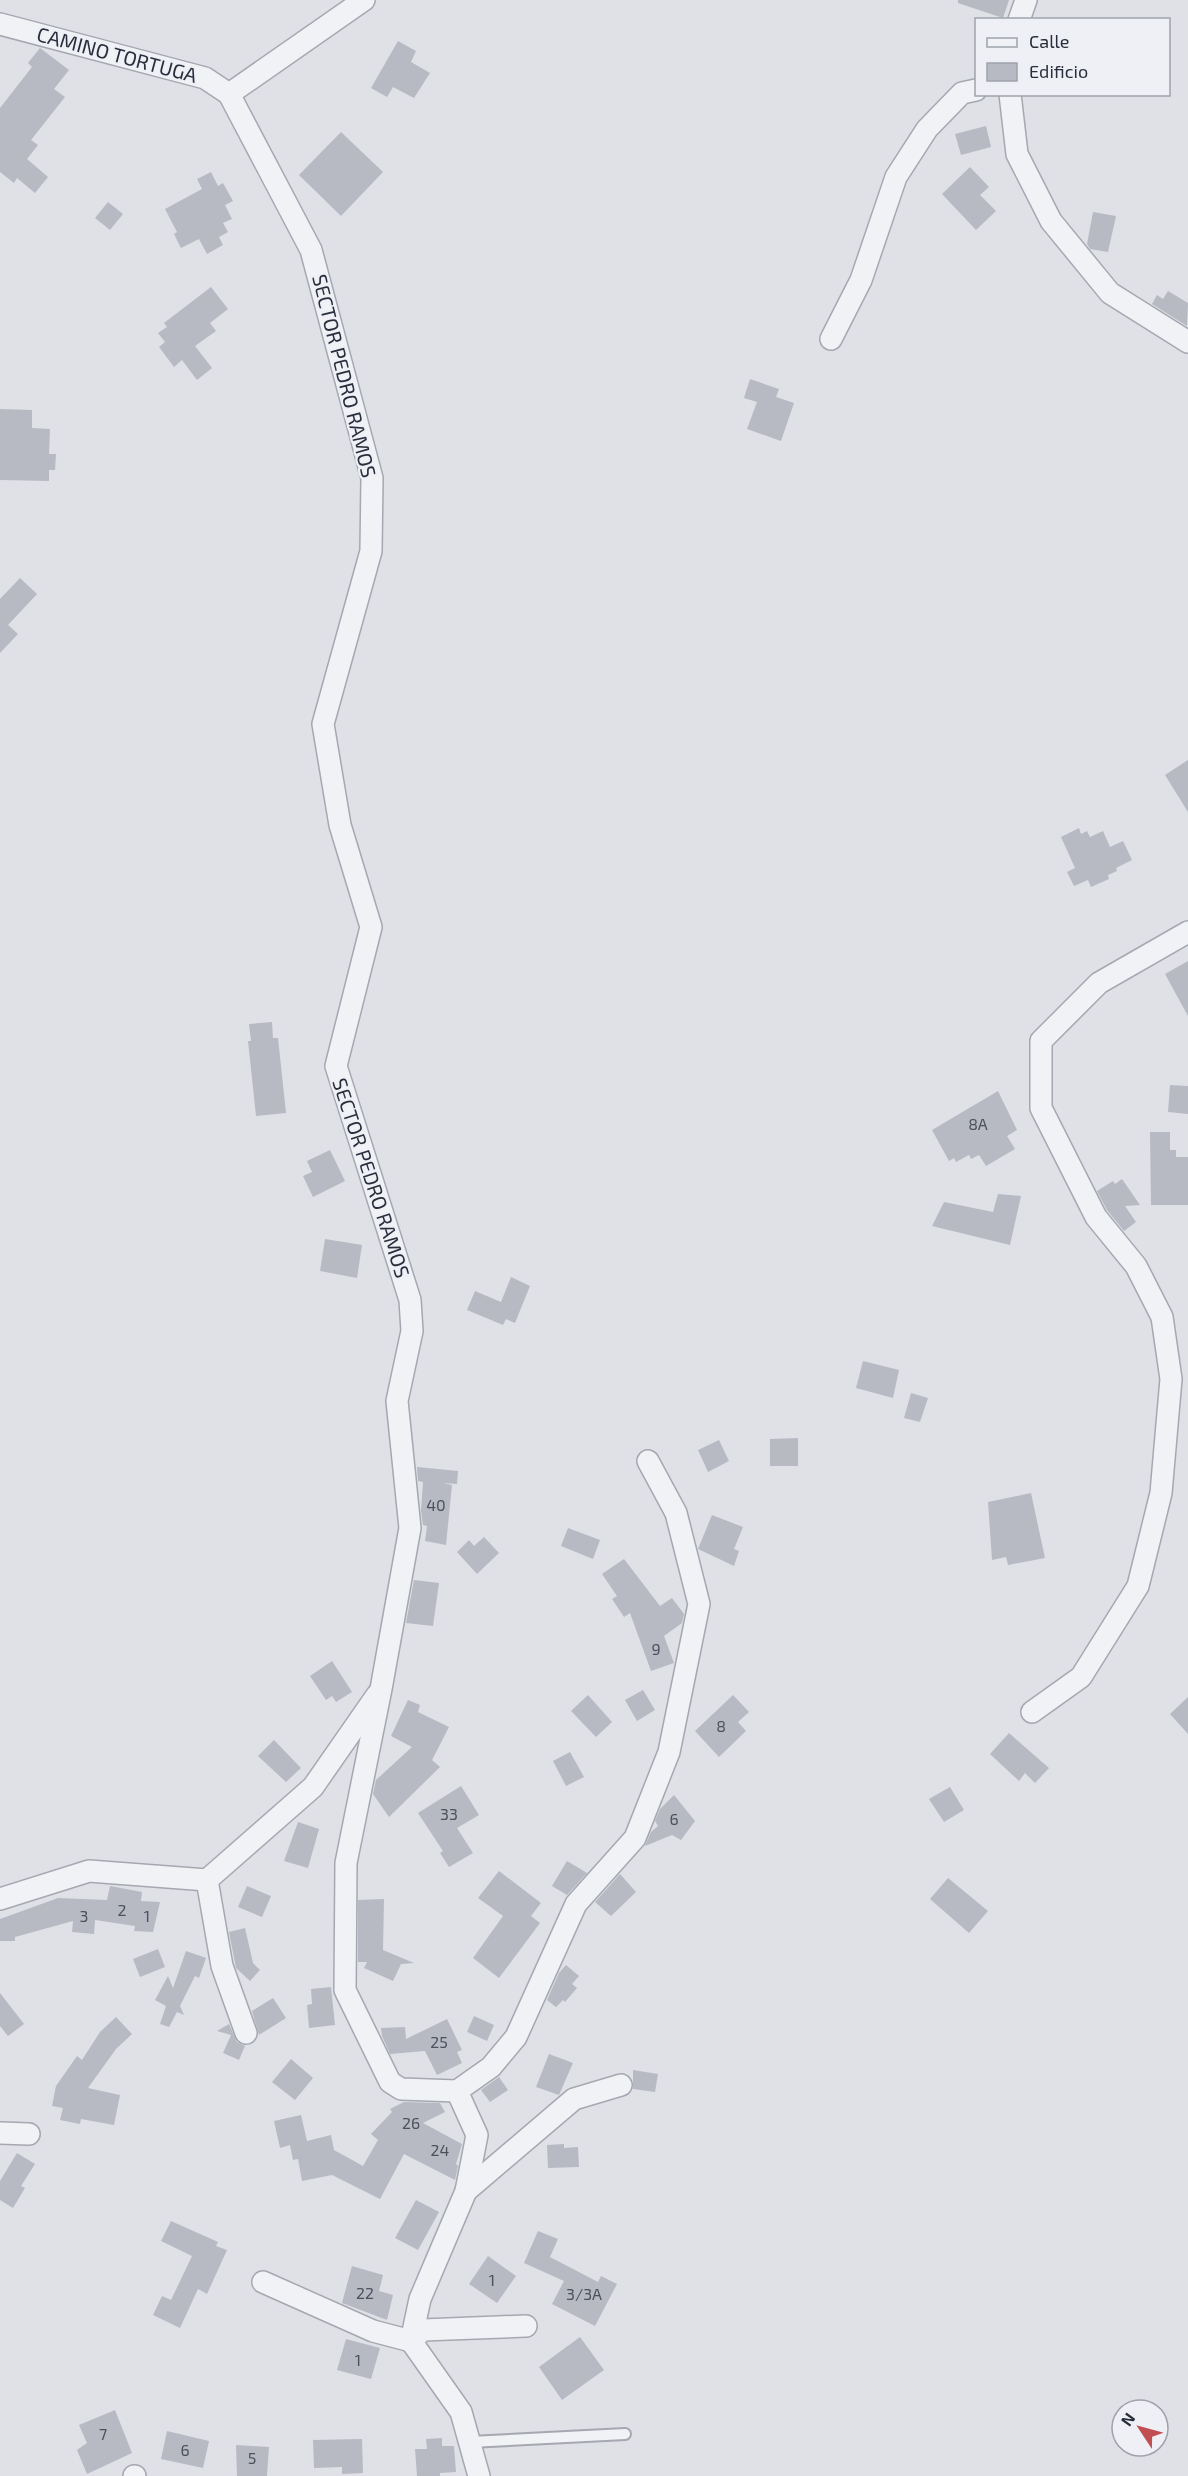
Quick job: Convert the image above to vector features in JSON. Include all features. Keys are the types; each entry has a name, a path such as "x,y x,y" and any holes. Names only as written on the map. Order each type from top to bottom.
{"street":[{"path":"229,94 364,0"},
{"path":"1020,18 1026,0"},
{"name":"CAMINO TORTUGA","path":"0,24 205,78 229,94"},
{"path":"831,339 861,280 896,177 927,129 962,93 975,90"},
{"name":"SECTOR PEDRO RAMOS","path":"229,94 311,250 372,478 371,551 323,724 340,825 371,927 336,1066 410,1300 412,1331 397,1401 410,1528 381,1689 345,1863 345,1990 390,2082 401,2089 457,2091"},
{"path":"1010,96 1017,154 1051,220 1110,293 1188,342"},
{"path":"1032,1712 1081,1677 1138,1586 1161,1493 1172,1379 1162,1317 1136,1266 1096,1216 1041,1108 1041,1041 1099,982 1188,932"},
{"path":"411,2341 420,2299 466,2191 477,2135 457,2091 491,2067 516,2037 576,1904 635,1838 669,1752 699,1604 676,1513 648,1461"},
{"path":"0,1899 89,1871 207,1880 312,1787 381,1689"},
{"path":"207,1880 222,1966 246,2033"},
{"path":"466,2191 574,2098 621,2085"},
{"path":"0,2133 29,2134"},
{"path":"263,2282 373,2331 411,2341 461,2412 480,2476"},
{"path":"411,2341 423,2330 526,2326"}],"lane":[{"path":"470,2442 625,2434"}],"building":[{"path":"958,0 1009,0 1003,18 958,3"},
{"path":"398,41 416,51 411,62 430,73 414,98 393,87 387,97 371,88"},
{"path":"40,48 69,70 54,89 65,97 31,140 38,145 27,159 48,177 35,193 17,178 14,183 0,172 0,108 32,67 28,63"},
{"path":"986,126 991,147 961,155 955,134"},
{"path":"341,132 383,172 341,216 299,175"},
{"path":"970,167 989,187 980,195 996,211 976,230 942,194"},
{"path":"211,172 218,186 223,183 233,201 225,205 232,219 223,223 228,232 219,237 223,245 207,254 199,239 181,248 174,234 177,232 165,209 202,189 197,179"},
{"path":"108,202 123,214 110,230 95,218"},
{"path":"1093,212 1116,216 1108,252 1090,249 1087,244"},
{"path":"211,287 228,309 210,323 216,331 195,346 212,368 197,380 182,360 174,367 159,347 165,342 158,333 167,327 164,323"},
{"path":"1168,291 1188,303 1187,326 1152,304 1157,295 1163,299"},
{"path":"750,379 779,389 776,397 794,403 781,441 747,429 757,402 744,398"},
{"path":"0,409 32,410 32,428 50,429 49,454 56,454 55,470 49,470 49,481 0,480"},
{"path":"20,578 37,594 8,625 18,634 0,653 0,599"},
{"path":"1188,760 1188,812 1165,775"},
{"path":"1079,828 1081,834 1087,831 1090,837 1103,831 1110,847 1123,841 1132,860 1116,868 1117,871 1108,875 1109,879 1091,887 1088,880 1074,886 1067,872 1075,868 1061,837"},
{"path":"1188,961 1188,1016 1165,974"},
{"path":"272,1022 273,1038 278,1038 286,1113 256,1116 248,1041 251,1041 249,1024"},
{"path":"1170,1085 1188,1086 1188,1114 1168,1112"},
{"path":"998,1091 1017,1130 1007,1136 1015,1149 986,1166 979,1155 971,1159 969,1155 956,1162 954,1158 949,1161 932,1130"},
{"path":"1150,1132 1170,1132 1170,1150 1176,1150 1176,1157 1188,1157 1188,1205 1151,1205"},
{"path":"330,1150 345,1181 313,1197 303,1176 312,1172 307,1161"},
{"path":"1122,1179 1140,1205 1125,1206 1136,1222 1124,1231 1107,1210 1097,1191 1113,1181 1115,1184"},
{"path":"998,1194 1021,1196 1010,1245 932,1226 944,1202 993,1212"},
{"path":"325,1239 362,1245 357,1278 320,1271"},
{"path":"511,1277 530,1286 515,1323 506,1319 503,1325 467,1310 475,1291 501,1302"},
{"path":"863,1361 899,1370 893,1398 856,1388"},
{"path":"911,1393 928,1398 920,1422 904,1418"},
{"path":"798,1438 798,1466 770,1466 770,1439"},
{"path":"719,1440 729,1461 708,1472 698,1450"},
{"path":"417,1467 458,1471 457,1484 443,1483 452,1485 446,1545 425,1541 427,1526 423,1525 421,1510 423,1482 418,1481"},
{"path":"1031,1493 1045,1558 1008,1565 1006,1557 992,1560 988,1502"},
{"path":"712,1515 743,1527 734,1549 739,1551 734,1566 698,1549"},
{"path":"568,1528 600,1540 593,1559 561,1546"},
{"path":"484,1537 499,1553 477,1574 457,1552 469,1540 474,1546"},
{"path":"624,1559 660,1606 672,1598 684,1614 682,1623 664,1636 674,1663 651,1671 630,1613 624,1617 612,1599 617,1596 602,1574"},
{"path":"414,1580 439,1583 433,1626 406,1623"},
{"path":"332,1661 352,1692 336,1702 332,1696 326,1700 310,1676"},
{"path":"643,1690 655,1710 637,1721 625,1700"},
{"path":"588,1695 612,1722 596,1737 571,1711"},
{"path":"733,1695 749,1712 738,1722 746,1731 719,1757 695,1731"},
{"path":"1188,1697 1188,1734 1170,1714"},
{"path":"408,1700 420,1705 418,1712 449,1727 432,1760 440,1767 389,1817 373,1794 376,1780 412,1747 391,1736"},
{"path":"1009,1733 1049,1768 1035,1783 1025,1773 1019,1781 990,1754"},
{"path":"274,1740 301,1768 286,1782 258,1756"},
{"path":"570,1752 584,1777 566,1786 553,1761"},
{"path":"461,1786 479,1815 457,1828 473,1853 449,1867 440,1853 443,1851 418,1813"},
{"path":"950,1787 964,1810 944,1822 929,1799"},
{"path":"674,1795 695,1821 681,1840 672,1835 645,1846 651,1832 658,1826 655,1821 660,1809"},
{"path":"298,1822 319,1829 308,1868 284,1861"},
{"path":"567,1861 587,1873 567,1895 552,1886"},
{"path":"499,1871 541,1903 531,1916 540,1923 499,1978 473,1958 503,1916 478,1898"},
{"path":"620,1874 636,1892 611,1916 595,1902"},
{"path":"948,1878 988,1911 969,1933 930,1899"},
{"path":"110,1886 142,1892 141,1901 160,1902 153,1932 134,1931 135,1926 95,1920 94,1934 72,1932 73,1921 15,1937 15,1941 0,1941 0,1919 58,1898 107,1900"},
{"path":"247,1886 271,1896 262,1917 238,1907"},
{"path":"384,1899 383,1950 414,1963 401,1964 393,1981 364,1968 367,1962 358,1962 358,1900"},
{"path":"245,1928 253,1963 260,1970 250,1981 236,1968 229,1932"},
{"path":"158,1949 165,1967 140,1977 133,1959"},
{"path":"186,1951 206,1958 199,1978 195,1976 180,2006 184,2015 177,2012 169,2027 160,2024 166,2006 155,2000 168,1976 173,1988"},
{"path":"566,1965 579,1976 572,1984 577,1988 565,2002 563,2000 556,2007 547,2000 559,1973"},
{"path":"331,1987 335,2025 309,2028 307,2005 312,2004 311,1989"},
{"path":"0,1993 24,2024 8,2036 0,2026"},
{"path":"273,1998 286,2018 259,2035 252,2011"},
{"path":"474,2016 494,2025 487,2041 467,2032"},
{"path":"116,2017 132,2034 116,2049 88,2088 120,2095 114,2125 81,2119 80,2124 60,2120 63,2108 52,2106 56,2086 77,2056 82,2060 100,2032"},
{"path":"447,2019 462,2050 457,2052 462,2063 437,2075 425,2051 390,2054 382,2036 381,2028 405,2027 406,2039"},
{"path":"229,2024 237,2042 245,2046 239,2060 223,2053 231,2035 217,2031"},
{"path":"549,2054 573,2063 559,2095 536,2087"},
{"path":"291,2059 313,2078 295,2100 272,2082"},
{"path":"633,2070 658,2074 655,2092 633,2089"},
{"path":"499,2077 508,2090 490,2102 481,2090"},
{"path":"404,2102 440,2103 445,2112 423,2123 462,2144 456,2164 458,2166 455,2180 404,2154 380,2199 332,2175 302,2181 298,2159 293,2160 290,2145 280,2148 274,2121 301,2115 307,2141 331,2135 334,2150 363,2166 378,2140 371,2134 392,2112 390,2109"},
{"path":"564,2144 564,2148 578,2147 579,2167 548,2168 547,2145"},
{"path":"17,2153 35,2164 21,2186 25,2188 13,2208 0,2200 0,2181"},
{"path":"416,2200 439,2212 418,2250 395,2238"},
{"path":"171,2221 218,2242 216,2246 227,2250 207,2294 198,2289 180,2328 153,2315 162,2296 171,2300 192,2256 161,2241"},
{"path":"538,2231 558,2239 550,2257 598,2282 601,2276 617,2284 595,2326 552,2304 564,2281 524,2263"},
{"path":"488,2256 516,2276 497,2303 469,2284"},
{"path":"352,2266 383,2275 379,2291 393,2295 387,2320 342,2303"},
{"path":"580,2337 604,2370 562,2400 539,2367"},
{"path":"346,2339 380,2348 371,2379 337,2370"},
{"path":"115,2410 132,2453 87,2474 77,2450 87,2443 79,2425"},
{"path":"167,2431 209,2441 203,2468 161,2459"},
{"path":"442,2438 442,2446 454,2446 456,2472 440,2473 440,2476 417,2476 415,2449 427,2449 426,2439"},
{"path":"362,2439 363,2473 342,2474 342,2467 314,2468 313,2440"},
{"path":"236,2445 269,2447 267,2476 237,2476"}]}
